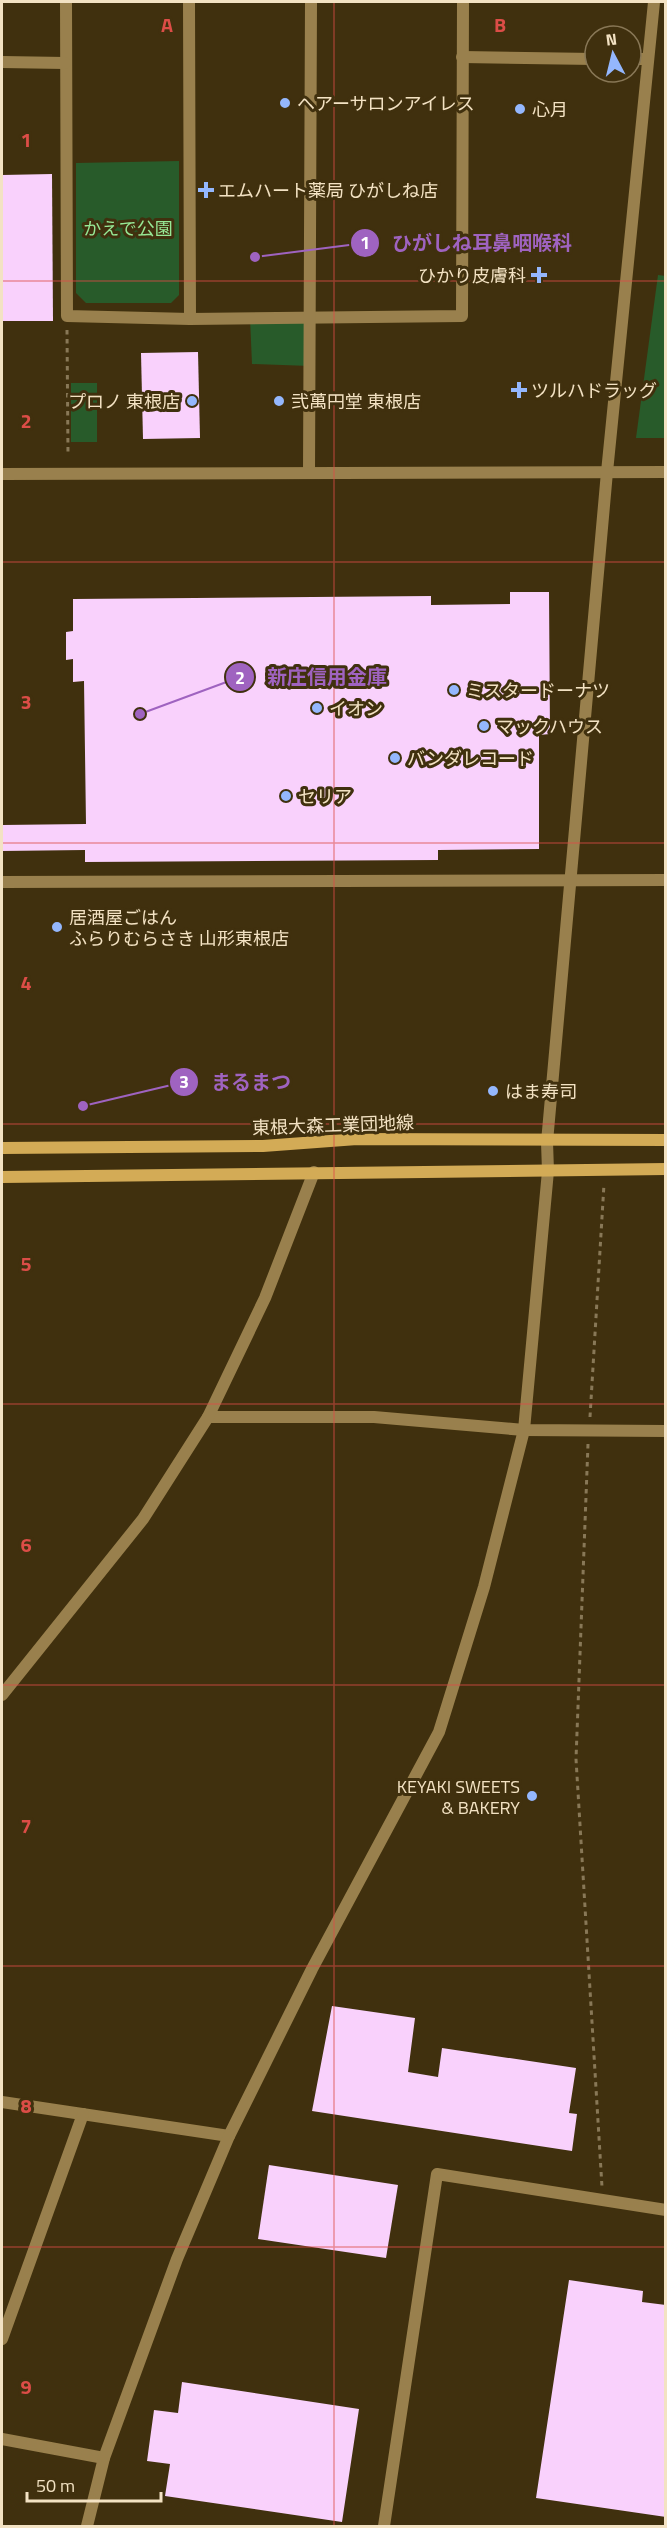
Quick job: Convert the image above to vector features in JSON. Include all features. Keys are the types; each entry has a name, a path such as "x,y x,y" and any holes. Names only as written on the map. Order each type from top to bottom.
{"main road":[{"name":"東根大森工業団地線","path":"2,1148 263,1146 357,1139 547,1142 666,1140"},
{"path":"2,1177 666,1169"}],"street":[{"path":"66,2 67,316 190,320 462,316 463,2"},
{"path":"189,2 190,320"},
{"path":"309,472 311,2"},
{"path":"87,2526 104,2458 177,2259 229,2136 312,1970 439,1732 484,1587 524,1430 548,1171 547,1142 569,879 654,2"},
{"path":"462,57 583,59"},
{"path":"643,60 648,60"},
{"path":"2,62 65,63"},
{"path":"2,474 666,472"},
{"path":"2,882 666,880"},
{"path":"2,1695 143,1519 208,1417 265,1298 314,1172"},
{"path":"208,1417 374,1417 524,1430 666,1431"},
{"path":"2,2102 229,2136"},
{"path":"2,2339 83,2114"},
{"path":"384,2526 437,2174 666,2210"},
{"path":"2,2439 104,2458"}],"path":[{"path":"67,316 68,454"},
{"path":"603,2200 576,1759 589,1431 604,1170"}],"green space":[{"name":"かえで公園","path":"179,161 179,295 171,303 86,303 76,293 76,163"},
{"path":"658,275 666,276 665,438 636,438"},
{"path":"250,318 310,318 310,366 252,364"},
{"path":"71,383 97,383 97,442 71,442"}],"building":[{"path":"52,174 53,321 2,321 2,175"},
{"path":"198,352 200,438 143,439 141,353"},
{"name":"イオン","path":"510,592 549,592 550,734 539,735 539,849 438,850 438,860 85,862 85,850 2,851 2,825 86,824 84,681 73,682 73,659 66,660 66,632 73,631 73,599 431,596 431,605 510,604"},
{"path":"332,2006 415,2018 408,2072 438,2077 442,2048 576,2068 569,2113 577,2114 572,2151 312,2111"},
{"path":"269,2165 398,2185 386,2258 258,2239"},
{"path":"569,2280 643,2291 642,2302 666,2305 666,2517 536,2498"},
{"path":"182,2382 359,2409 342,2522 165,2496 170,2464 147,2461 154,2410 178,2413"}],"place":[{"name":"ヘアーサロンアイレス","path":"285,103"},
{"name":"心月","path":"520,109"},
{"name":"エムハート薬局 ひがしね店","path":"206,190"},
{"name":"ひがしね耳鼻咽喉科","path":"255,257"},
{"name":"ひかり皮膚科","path":"539,275"},
{"name":"ツルハドラッグ","path":"519,390"},
{"name":"プロノ 東根店","path":"192,401"},
{"name":"弐萬円堂 東根店","path":"279,401"},
{"name":"ミスタードーナツ","path":"454,690"},
{"name":"イオン","path":"317,708"},
{"name":"新庄信用金庫","path":"140,714"},
{"name":"マックハウス","path":"484,726"},
{"name":"バンダレコード","path":"395,758"},
{"name":"セリア","path":"286,796"},
{"name":"居酒屋ごはん ふらりむらさき 山形東根店","path":"57,927"},
{"name":"はま寿司","path":"493,1091"},
{"name":"まるまつ","path":"83,1106"},
{"name":"KEYAKI SWEETS & BAKERY","path":"532,1796"}]}
